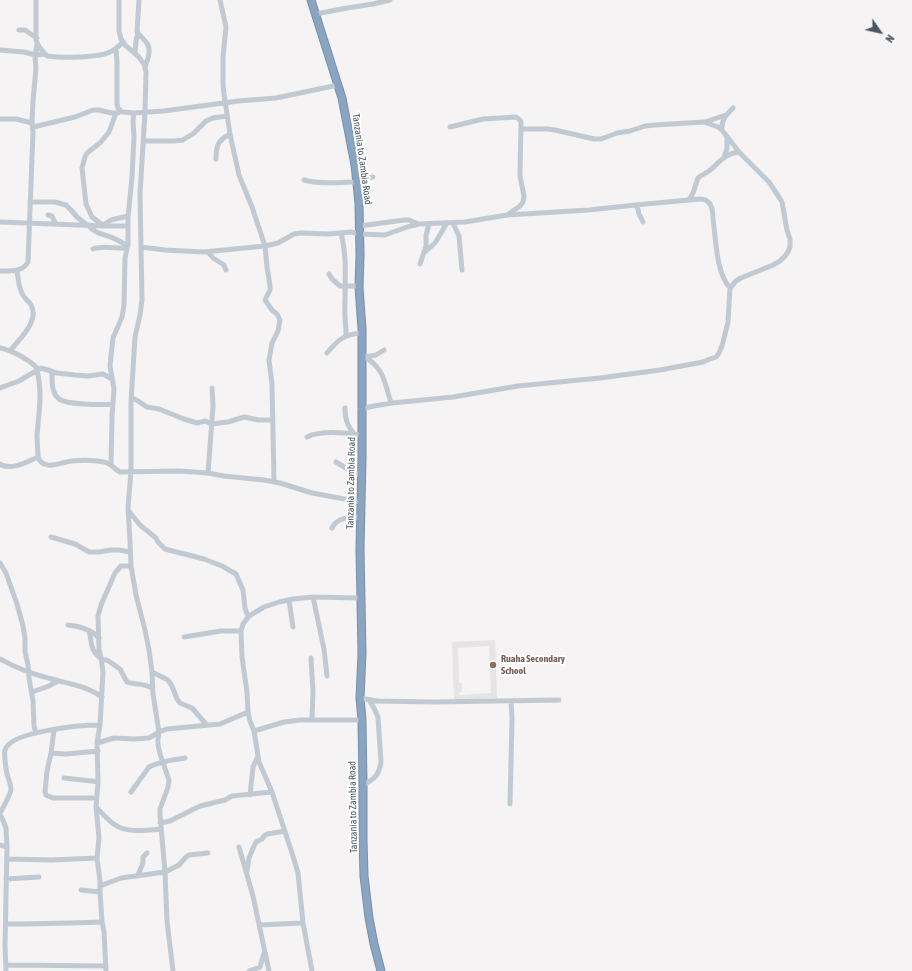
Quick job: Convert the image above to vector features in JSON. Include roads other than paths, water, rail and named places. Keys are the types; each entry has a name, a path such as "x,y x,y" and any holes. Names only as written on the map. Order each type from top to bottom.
{"highway":[{"name":"Tanzania to Zambia Road","path":"311,0 342,98 354,165 360,226 359,286 364,356 358,434 362,476 360,550 362,653 360,698 362,720 363,840 366,896 370,925 381,971"}],"street":[{"path":"0,271 18,270 24,268 28,262 32,125 37,41 36,0"},
{"path":"119,0 119,31 122,42 135,53 145,68"},
{"path":"135,53 138,33 139,0"},
{"path":"220,0 226,27 223,57 223,85 230,134 239,175 252,207 265,246 267,273 270,282 270,290 265,300 280,320 278,331 272,343 269,356 272,384 274,481"},
{"path":"316,14 390,0"},
{"path":"19,30 25,30 37,41 44,54"},
{"path":"138,33 147,43 149,53 145,68 144,141 140,194 142,300 134,338 131,471 128,509 131,566 136,595 145,630 152,672 152,688 159,732 158,746 169,780 160,809 167,921 173,971"},
{"path":"0,50 24,52 36,55 44,54 47,56 94,56 106,54 116,49 122,42"},
{"path":"103,226 92,217 86,204 82,168 85,157 109,132 118,112 116,104 116,49"},
{"path":"0,119 16,119 32,125 75,117 93,110 111,113 145,112 276,98 338,85"},
{"path":"722,130 722,122 733,108"},
{"path":"111,465 114,389 110,366 113,338 124,310 125,258 128,247 128,216 133,161 134,113"},
{"path":"144,141 183,140 194,133 206,121 212,118 227,116"},
{"path":"521,129 542,128 601,140 617,133 630,131 645,126 704,122 726,116"},
{"path":"450,127 483,119 516,117 521,122 520,176 524,196 520,206 507,215"},
{"path":"361,409 391,403 453,397 518,386 660,370 703,362 716,357 722,346 728,322 730,288 732,284 741,278 780,261 790,247 790,239 782,202 769,182 738,152 722,130 704,122"},
{"path":"216,159 216,152 221,139 230,134"},
{"path":"724,158 727,137"},
{"path":"689,200 698,178 708,172 727,155 738,152"},
{"path":"304,180 321,183 336,183 356,181 373,177"},
{"path":"141,247 172,251 208,252 265,246 280,242 297,233 328,234 351,232 360,234 385,235 419,224 453,223 507,215 589,210 637,204 702,199 709,203 712,208 716,243 722,274 725,283 730,288"},
{"path":"30,202 55,202 69,207 77,217 97,233 113,238 128,247"},
{"path":"637,204 639,214 643,222"},
{"path":"48,216 52,216 56,224"},
{"path":"103,226 111,220 128,216"},
{"path":"360,226 404,220 419,224"},
{"path":"0,222 128,226"},
{"path":"424,252 436,243 447,223"},
{"path":"453,223 458,236 462,270"},
{"path":"420,264 426,246 426,235 429,224"},
{"path":"341,233 344,249 346,335"},
{"path":"93,249 100,247 128,247"},
{"path":"208,252 213,258 224,265 226,270"},
{"path":"10,351 30,324 33,314 30,304 24,297 21,290 18,270"},
{"path":"329,274 340,286 359,286"},
{"path":"327,353 346,335 362,333"},
{"path":"0,348 10,351 27,360 34,365 37,370 40,399 38,457 41,462 48,465 57,465 77,460 104,462 120,472 179,471 208,473 274,481 312,493 361,502"},
{"path":"364,356 376,355 384,350"},
{"path":"364,356 373,362 380,370 391,403"},
{"path":"0,388 19,380 40,368 80,376 103,374 112,379"},
{"path":"52,371 52,381 55,394 61,401 86,404 113,404"},
{"path":"208,473 213,406 212,388"},
{"path":"132,398 148,407 162,410 198,423 205,422 211,424 229,422 244,417 272,420"},
{"path":"345,408 346,421 349,427 358,434"},
{"path":"307,436 316,433 358,434"},
{"path":"0,464 3,466 12,466 28,462 38,457"},
{"path":"336,462 362,476"},
{"path":"128,509 140,525 156,538 165,549 204,559 222,566 236,574 243,590 247,614 249,616"},
{"path":"332,528 338,520 348,517 361,517"},
{"path":"51,537 75,544 93,553 111,550 130,552"},
{"path":"0,563 6,573 19,610 24,633 36,733"},
{"path":"100,725 79,726 36,733 15,740 6,748 5,754 7,773 11,790 0,815 6,828 7,847 6,879 3,891 3,953 6,968 106,968 97,858 99,838 96,807 98,782 97,743 100,725 104,672 99,649 98,616 101,605 117,569 122,566 131,566"},
{"path":"313,597 324,649 327,676"},
{"path":"312,971 303,923 298,873 272,792 259,762 254,731 248,712 242,657 241,631 243,624 249,616 264,606 289,600 313,597 361,598"},
{"path":"289,600 293,627"},
{"path":"68,625 88,630 99,638"},
{"path":"88,630 92,637 93,650 102,660 107,660 120,669 128,683 145,685 152,688"},
{"path":"184,638 221,631 241,631"},
{"path":"311,658 313,691 312,719"},
{"path":"0,659 17,668 58,681 82,686 102,697"},
{"path":"152,672 168,680 180,703 192,708 207,725"},
{"path":"32,692 50,686 58,681"},
{"path":"360,698 369,700 434,702 559,700"},
{"path":"363,785 376,776 380,769 381,762 378,717 369,700"},
{"path":"510,804 511,701"},
{"path":"97,743 114,738 150,738 167,729 220,724 248,712"},
{"path":"254,731 284,722 300,720 362,720"},
{"path":"54,730 51,753 46,771 45,792 47,796 53,798 97,798"},
{"path":"51,753 66,754 98,751"},
{"path":"250,795 254,767 258,756"},
{"path":"131,792 149,767 163,762 185,758"},
{"path":"64,778 98,782"},
{"path":"96,807 119,827 138,830 161,826 200,806 225,800 232,796 272,792"},
{"path":"246,873 249,858 256,842 267,834 285,831"},
{"path":"0,844 7,847"},
{"path":"239,847 253,896 269,971"},
{"path":"138,875 146,853"},
{"path":"81,890 100,889 121,878 165,872 179,865 189,855 208,853"},
{"path":"7,860 97,858"},
{"path":"6,879 39,877"},
{"path":"4,927 50,923 64,924 102,922"},
{"path":"259,925 303,923"},
{"path":"249,971 260,967 265,953"}],"place":[{"name":"Ruaha Secondary School","path":"493,665"}]}
